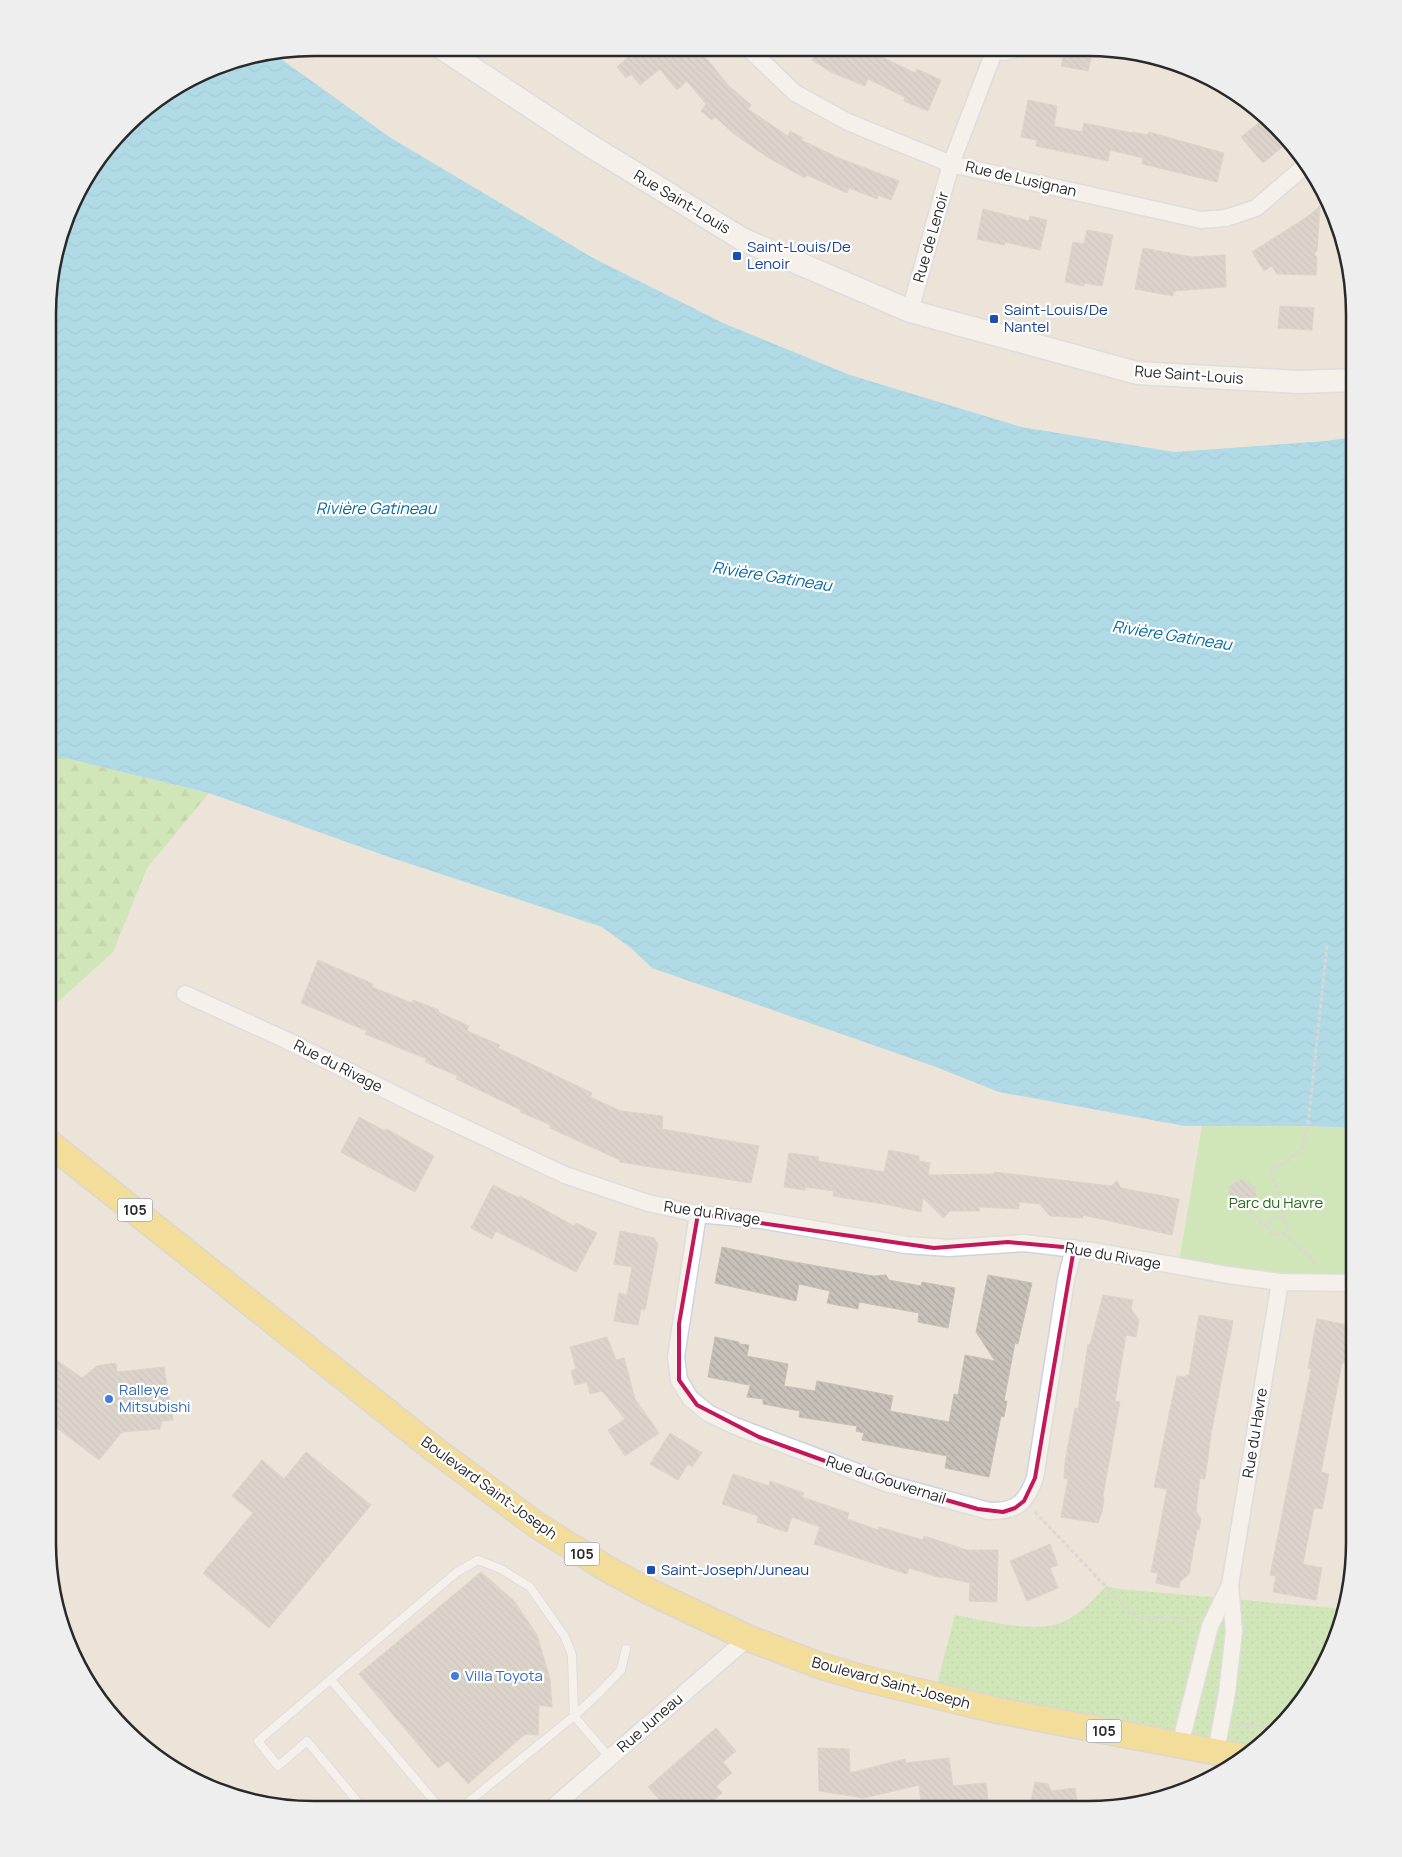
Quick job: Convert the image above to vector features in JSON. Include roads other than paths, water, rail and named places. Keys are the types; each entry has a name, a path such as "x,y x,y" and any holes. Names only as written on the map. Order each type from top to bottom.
{"main road":[{"name":"Rue Saint-Louis","path":"454,56 581,140 742,239 910,311 1137,373 1299,382 1346,380"},
{"name":"Boulevard Saint-Joseph","path":"56,1148 112,1191 352,1385 503,1501 604,1567 748,1638 821,1666 995,1710 1233,1756"}],"street":[{"name":"Rue de Lusignan","path":"756,56 795,93 848,122 951,164 1201,220 1226,218 1256,208 1301,169"},
{"name":"Rue de Lenoir","path":"910,311 951,164 989,56"},
{"name":"Rue du Rivage","path":"185,994 286,1040 416,1105 564,1175 620,1196 698,1214 761,1220 934,1248 1008,1242 1074,1248 1198,1271 1280,1282 1346,1283"},
{"name":"Rue du Gouvernail","path":"698,1214 676,1357 679,1380 690,1398 697,1405 726,1422 759,1437 886,1483 989,1511 1003,1512 1014,1508 1024,1501 1034,1478 1066,1280 1074,1248"},
{"name":"Rue du Havre","path":"1234,1755 1228,1693 1234,1631 1230,1585 1280,1282"},
{"name":"Rue du Havre","path":"1180,1745 1210,1626 1230,1585"},
{"name":"Rue Juneau","path":"560,1801 748,1638"}],"lane":[{"path":"356,1801 308,1741 278,1766 258,1741 457,1572 478,1560 501,1568 530,1587 565,1637 572,1655 574,1716 610,1758"},
{"path":"471,1801 574,1716 621,1670 626,1649"},
{"path":"331,1680 434,1801"}],"water":[{"name":"Rivière Gatineau","path":"280,58 391,138 593,258 723,323 850,375 1021,427 1174,452 1346,438 1346,1128 1185,1126 999,1092 936,1067 652,968 631,948 602,927 389,857 209,793 56,756 56,314 58,280 70,231 91,185 110,157 144,120 171,100 215,76 247,65"}],"place":[{"name":"Saint-Louis/De Lenoir","path":"737,256"},
{"name":"Saint-Louis/De Nantel","path":"994,319"},
{"name":"Ralleye Mitsubishi","path":"109,1399"},
{"name":"Saint-Joseph/Juneau","path":"651,1570"},
{"name":"Villa Toyota","path":"455,1676"}],"park label":[{"name":"Parc du Havre","path":"1276,1203"}]}
